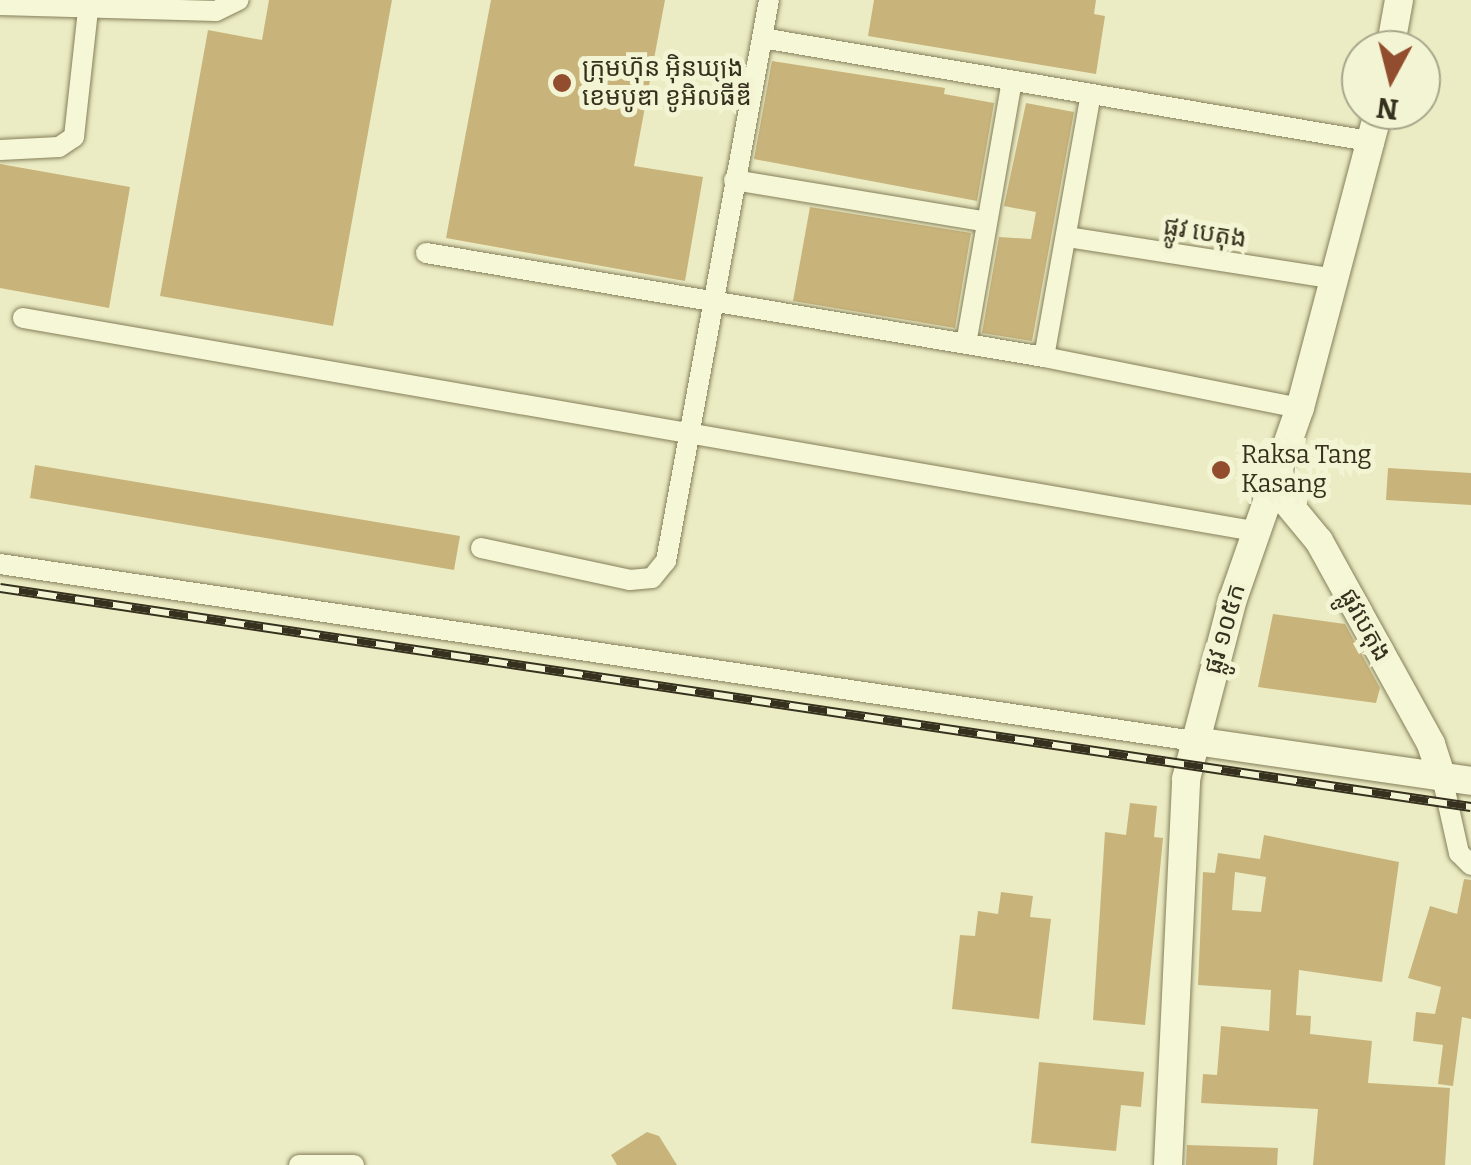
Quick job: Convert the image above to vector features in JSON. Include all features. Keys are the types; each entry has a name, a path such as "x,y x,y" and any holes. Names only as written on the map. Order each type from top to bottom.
{"main road":[{"path":"1394,30 1399,0"},
{"name":"ផ្លូវ ១០៥ក","path":"1168,1165 1186,779 1254,532 1300,408 1376,130"},
{"name":"ផ្លូវបេតុង","path":"1271,483 1319,541 1431,744 1442,777"},
{"path":"1194,740 1471,782"}],"street":[{"path":"0,5 88,10 132,6 229,10 239,0"},
{"path":"481,548 630,580 652,578 666,561 710,301 769,0"},
{"path":"0,150 59,148 74,137 88,10"},
{"path":"762,38 1374,142"},
{"path":"966,344 1012,81"},
{"path":"1044,357 1090,94"},
{"path":"734,180 986,222"},
{"name":"ផ្លូវ បេតុង","path":"1066,237 1335,278"},
{"path":"426,253 1044,357 1300,408"},
{"path":"22,318 1254,532"},
{"path":"0,564 1194,740"},
{"path":"1442,777 1459,853 1471,865"},
{"path":"299,1165 354,1165"}],"building":[{"path":"269,0 392,0 333,326 160,296 208,30 262,40"},
{"name":"ក្រុមហ៊ុន អ៊ិនឃ្យុង ខេមបូឌា ខូអិលធីឌី","path":"491,0 665,0 634,166 703,177 685,281 446,238"},
{"path":"874,0 1096,0 1094,14 1105,16 1096,74 868,36"},
{"path":"772,61 945,88 944,94 994,103 977,201 754,159"},
{"path":"1026,103 1074,112 1032,341 982,333 999,237 1031,239 1036,212 1004,206"},
{"path":"0,164 130,187 109,308 0,288"},
{"path":"810,207 971,233 955,328 793,301"},
{"path":"35,465 460,536 454,570 30,498"},
{"path":"1388,468 1471,473 1471,505 1386,500"},
{"path":"1273,614 1345,624 1380,688 1376,703 1258,687"},
{"path":"1130,803 1157,806 1154,837 1163,838 1145,1025 1093,1020 1105,832 1126,835"},
{"path":"1264,835 1399,862 1382,982 1299,970 1296,1015 1311,1016 1310,1034 1372,1041 1368,1083 1450,1088 1445,1165 1313,1165 1318,1109 1201,1103 1203,1074 1217,1075 1221,1026 1269,1031 1271,990 1198,985 1203,872 1215,873 1218,853 1260,859","holes":["1235,872 1266,877 1261,912 1232,910"]},
{"path":"1464,879 1471,880 1471,1019 1462,1017 1453,1086 1438,1084 1443,1045 1413,1041 1416,1012 1435,1014 1441,987 1408,978 1430,906 1457,914"},
{"path":"1001,892 1033,896 1030,917 1051,919 1039,1019 952,1009 960,935 975,936 978,911 998,914"},
{"path":"1039,1062 1144,1072 1141,1107 1121,1105 1116,1151 1031,1143"},
{"path":"647,1132 659,1136 677,1165 617,1165 611,1155"},
{"path":"1187,1145 1278,1148 1277,1165 1186,1165"}],"railway":[{"path":"0,588 1471,807"}],"place":[{"name":"ក្រុមហ៊ុន អ៊ិនឃ្យុង ខេមបូឌា ខូអិលធីឌី","path":"562,83"},
{"name":"Raksa Tang Kasang","path":"1221,470"}]}
